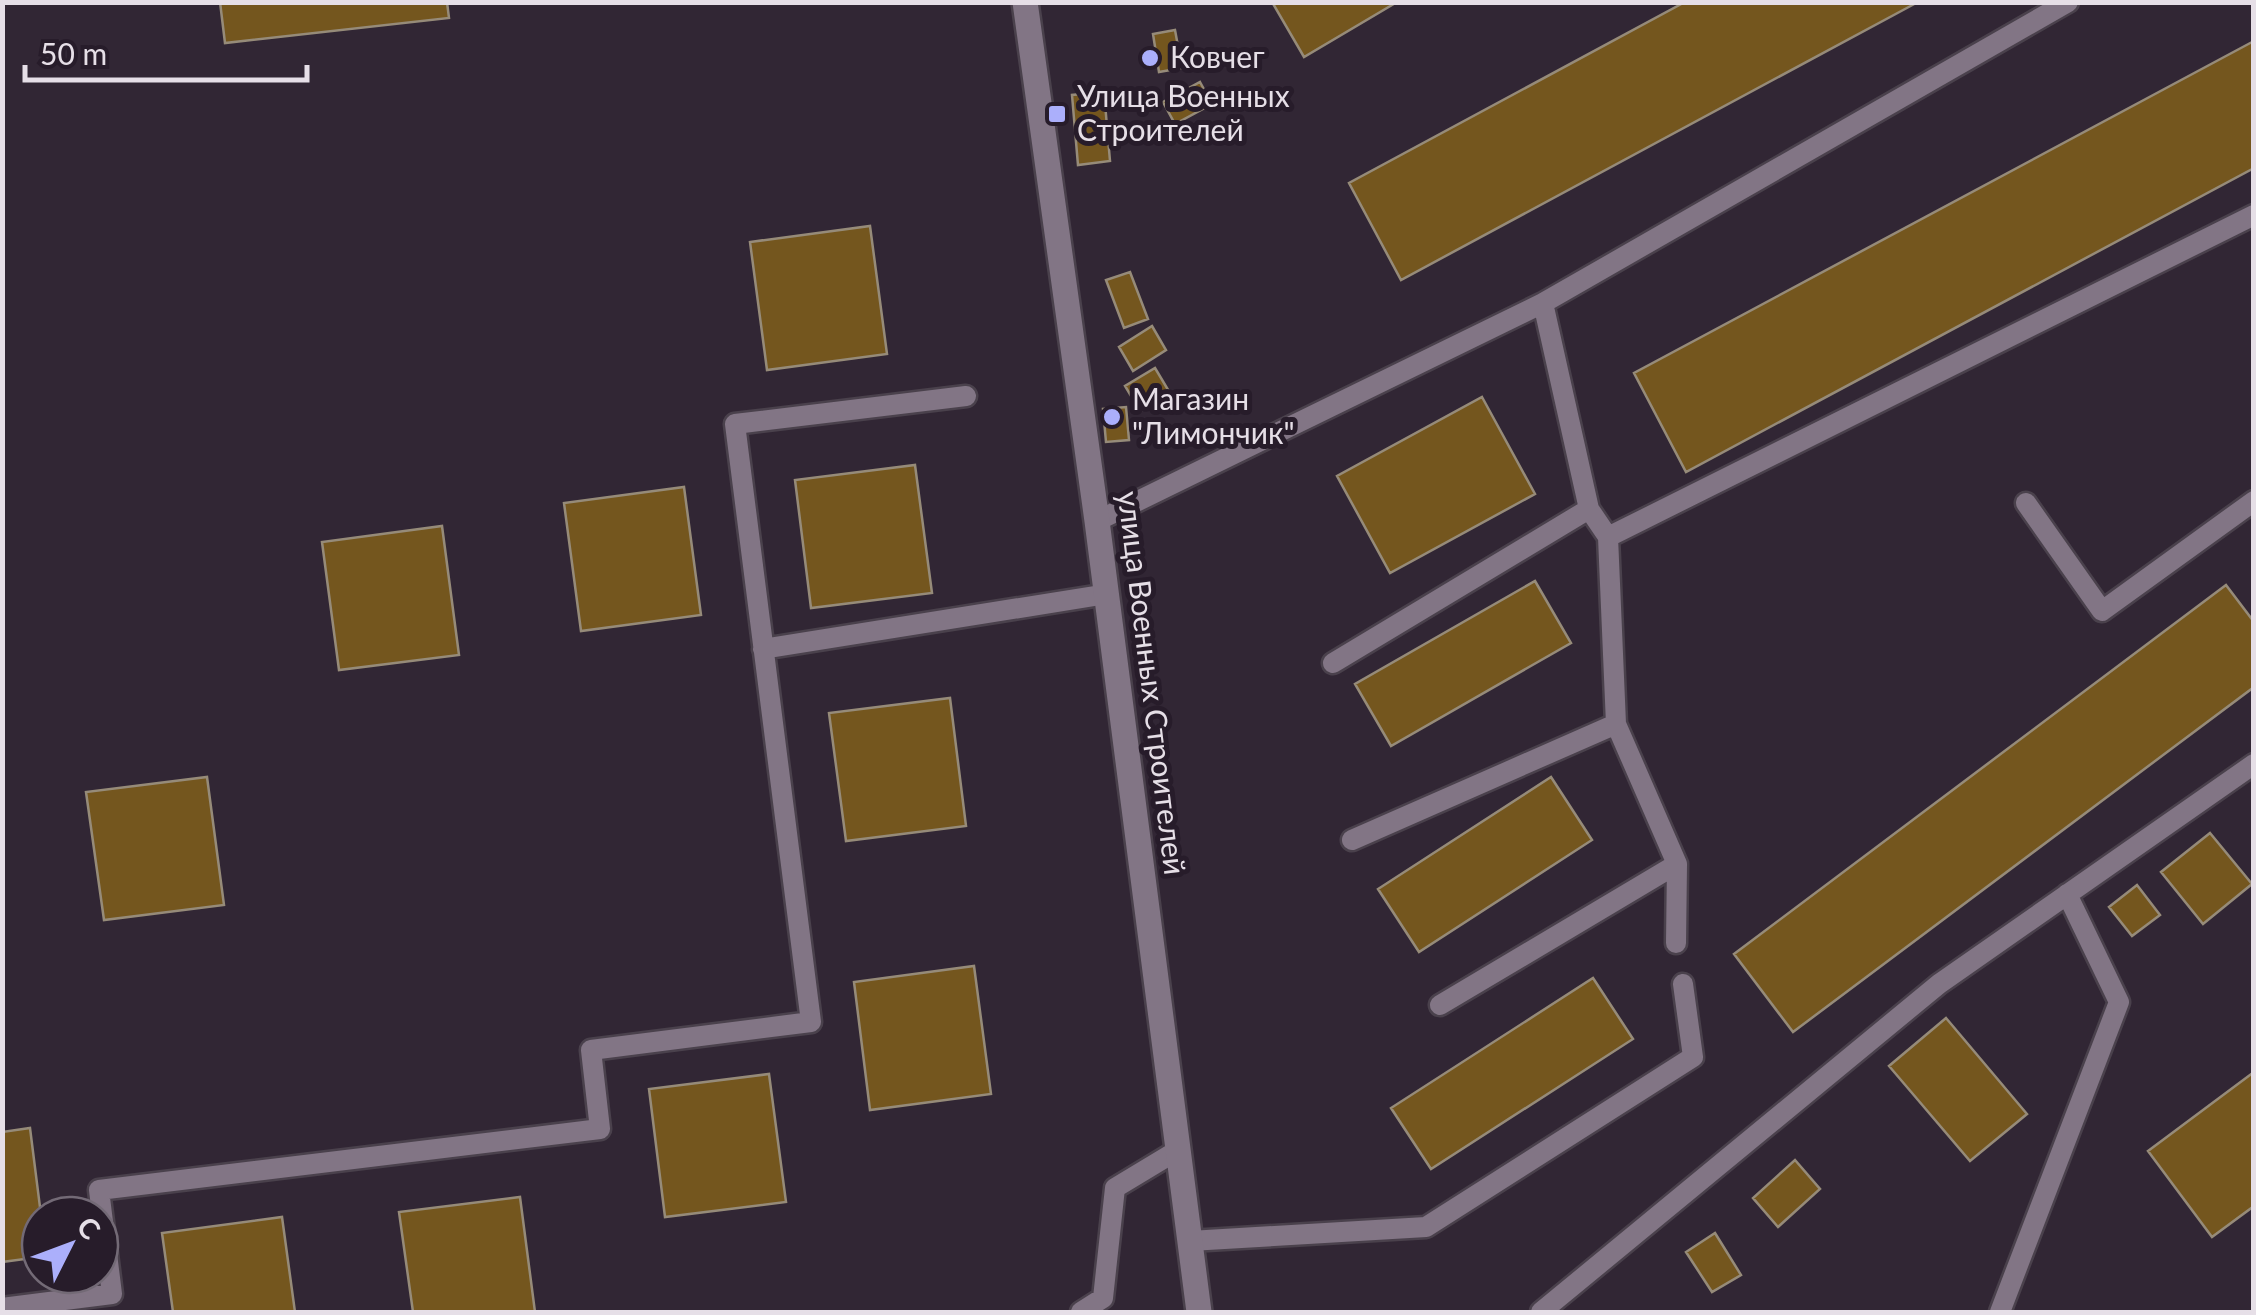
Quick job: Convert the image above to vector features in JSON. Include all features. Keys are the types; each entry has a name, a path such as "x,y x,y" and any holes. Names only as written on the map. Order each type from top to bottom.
{"main road":[{"name":"улица Военных Строителей","path":"1025,2 1098,521 1199,1312"}],"lane":[{"path":"1098,521 1542,302 2068,2"},
{"path":"1608,537 2254,216"},
{"path":"1542,302 1589,509 1608,537 1616,724 1677,864 1676,943"},
{"path":"2,1308 112,1294 99,1190 600,1128 590,1050 811,1022 735,424 966,396"},
{"path":"2026,503 2102,611 2254,501"},
{"path":"1332,663 1589,509"},
{"path":"764,650 1107,594"},
{"path":"1352,840 1616,724"},
{"path":"1541,1312 1939,984 2254,764"},
{"path":"1440,1005 1677,864"},
{"path":"2000,1312 2120,1002 2067,894"},
{"path":"1190,1241 1426,1227 1693,1057 1683,984"},
{"path":"1082,1312 1102,1298 1115,1188 1178,1150"}],"building":[{"path":"220,2 447,2 449,18 225,43"},
{"path":"1272,2 1397,2 1304,57"},
{"path":"1685,2 1918,2 1401,280 1349,183"},
{"path":"1175,30 1182,68 1159,72 1153,34"},
{"path":"2254,41 2254,168 1686,472 1634,373"},
{"path":"1200,82 1212,104 1175,124 1163,102"},
{"path":"1104,92 1110,161 1078,165 1072,95"},
{"path":"870,226 887,354 767,370 750,242"},
{"path":"1130,272 1148,319 1124,328 1106,280"},
{"path":"1152,326 1166,350 1133,371 1119,347"},
{"path":"1155,368 1170,393 1140,411 1125,386"},
{"path":"1482,397 1535,494 1390,573 1337,476"},
{"path":"1126,407 1129,440 1106,442 1103,409"},
{"path":"915,465 932,593 811,608 795,480"},
{"path":"684,487 701,615 581,631 564,503"},
{"path":"442,526 459,655 339,670 322,542"},
{"path":"1535,581 1571,643 1391,746 1355,684"},
{"path":"2226,585 2254,622 2254,687 1793,1032 1734,954"},
{"path":"950,698 966,826 846,841 829,713"},
{"path":"207,777 224,905 104,920 86,792"},
{"path":"1551,777 1592,840 1419,952 1378,889"},
{"path":"2210,833 2252,884 2203,924 2161,872"},
{"path":"2137,885 2160,915 2132,936 2109,907"},
{"path":"974,966 991,1094 870,1110 854,982"},
{"path":"1593,978 1633,1039 1431,1169 1391,1108"},
{"path":"1946,1018 2027,1114 1970,1161 1889,1066"},
{"path":"2254,1072 2254,1206 2212,1237 2148,1151"},
{"path":"769,1074 786,1202 665,1217 649,1089"},
{"path":"30,1128 38,1195 20,1195 20,1260 2,1262 2,1132"},
{"path":"1795,1160 1820,1189 1778,1227 1753,1198"},
{"path":"520,1197 535,1312 413,1312 399,1212"},
{"path":"282,1217 295,1312 173,1312 162,1233"},
{"path":"1715,1233 1741,1275 1712,1292 1686,1252"}],"place":[{"name":"Ковчег","path":"1150,58"},
{"name":"Улица Военных Строителей","path":"1057,114"},
{"name":"Магазин \"Лимончик\"","path":"1112,417"}]}
